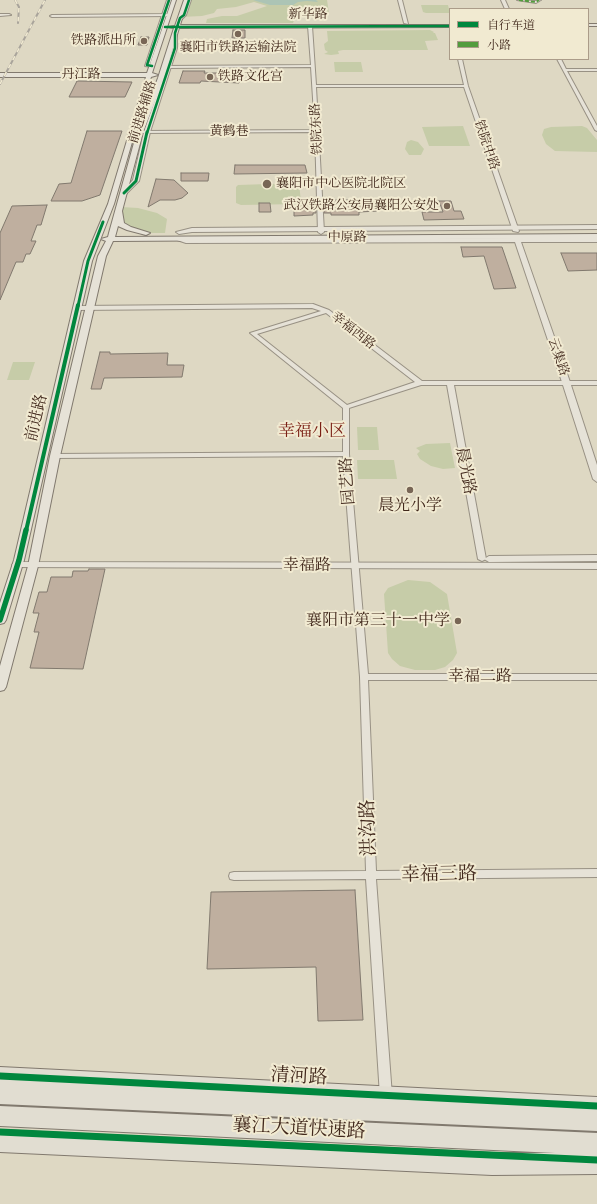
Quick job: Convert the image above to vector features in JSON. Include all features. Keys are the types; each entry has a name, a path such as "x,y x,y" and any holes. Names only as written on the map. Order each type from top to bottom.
{"highway":[{"name":"襄江大道快速路","path":"0,1094 597,1121"},
{"name":"襄江大道快速路","path":"0,1116 597,1144"},
{"path":"570,1120 597,1118"},
{"path":"0,1141 492,1164 597,1163"}],"main road":[{"name":"前进路","path":"0,620 18,562 88,261 112,204 148,76 166,25 166,15 174,0"},
{"name":"前进路","path":"0,687 34,563 55,456 102,256 112,236 120,212 124,194 186,0"},
{"path":"180,18 204,25"},
{"name":"新华路","path":"166,25 176,29 204,25 449,24"},
{"name":"新华路","path":"204,25 310,26 449,24"},
{"path":"176,29 186,29 204,25"},
{"name":"丹江路","path":"0,75 148,76 164,71"},
{"path":"120,212 120,224 146,233"},
{"name":"中原路","path":"112,236 135,239 321,230 597,236"},
{"name":"中原路","path":"98,236 146,233 178,236 516,234 597,230"},
{"path":"102,256 114,245 135,239"},
{"name":"清河路","path":"0,1076 597,1106"},
{"path":"0,1132 597,1160"}],"street":[{"name":"前进路辅路","path":"152,66 147,66 166,15 169,0"},
{"path":"180,18 184,15 189,0"},
{"path":"400,0 406,23"},
{"path":"519,0 536,2 539,0"},
{"path":"1,15 9,15"},
{"path":"52,16 166,15"},
{"name":"铁院东路","path":"310,26 317,131 321,230"},
{"name":"铁院中路","path":"460,60 466,86 516,234"},
{"path":"560,60 597,130"},
{"path":"164,71 313,66"},
{"path":"565,70 597,70"},
{"name":"前进路辅路","path":"144,132 164,71"},
{"path":"314,86 466,86"},
{"name":"黄鹤巷","path":"144,132 317,131"},
{"path":"516,234 597,227"},
{"path":"516,234 597,240"},
{"name":"云集路","path":"516,234 597,478"},
{"name":"幸福西路","path":"76,308 313,306 327,311 420,383"},
{"path":"327,311 253,333 346,407 420,383 597,383"},
{"name":"晨光路","path":"450,383 482,559"},
{"name":"园艺路","path":"346,407 346,454 354,563"},
{"path":"55,456 346,454"},
{"name":"幸福路","path":"354,563 482,559 597,558"},
{"name":"幸福路","path":"18,562 354,563 597,566"},
{"name":"洪沟路","path":"354,563 364,677 371,876 386,1096"},
{"name":"幸福二路","path":"364,677 597,677"},
{"name":"幸福三路","path":"234,876 597,873"}],"shaded area":[{"path":"186,0 327,0 329,13 297,13 293,23 206,23 207,19 222,16 237,16 267,6 254,2 236,7 217,9 214,13 202,16 180,17"},
{"path":"253,0 316,0 318,2 307,1 298,2 293,5 270,5"},
{"path":"421,5 448,5 449,9 449,13 423,12"},
{"path":"430,30 435,33 438,40 425,41 428,50 343,50 338,51 339,54 324,54 328,52 325,50 324,44 328,41 327,31"},
{"path":"334,62 361,62 363,72 335,72"},
{"path":"463,126 470,146 429,146 422,127"},
{"path":"582,126 587,128 597,140 597,152 555,151 546,144 542,135 544,129 551,127"},
{"path":"411,140 418,142 424,149 421,155 409,155 405,149 407,142"},
{"path":"299,183 301,202 299,204 241,205 236,203 236,187 238,185"},
{"path":"121,207 138,208 157,213 167,219 165,233 146,233 120,224"},
{"path":"13,362 35,362 29,380 7,380"},
{"path":"357,427 377,427 379,450 358,450"},
{"path":"450,443 455,468 443,469 431,466 420,459 417,454 420,451 416,448 426,444"},
{"path":"357,460 394,460 397,479 358,479"},
{"path":"408,580 430,582 447,594 457,653 453,660 445,667 435,670 415,670 400,666 388,653 384,594 388,588"}],"building":[{"name":"襄阳市铁路运输法院","path":"233,30 245,30 245,38 232,38"},
{"name":"铁路派出所","path":"141,37 149,37 147,45 138,45"},
{"name":"铁路文化宫","path":"183,71 205,71 204,73 241,73 239,83 201,81 200,83 179,83"},
{"path":"77,81 132,82 125,97 69,97"},
{"path":"87,131 122,131 100,195 82,201 51,201 59,184 71,183"},
{"path":"235,165 305,165 307,173 234,174"},
{"path":"181,173 209,173 208,181 181,181"},
{"path":"156,179 174,180 188,193 182,198 175,200 160,200 148,207"},
{"path":"324,200 376,200 378,211 359,212 359,215 331,215 331,213 324,213"},
{"name":"武汉铁路公安局襄阳公安处","path":"439,201 451,201 454,211 461,211 464,219 424,220 422,212 443,212"},
{"path":"259,203 270,203 271,212 259,212"},
{"path":"47,205 41,225 37,225 31,241 36,241 30,254 26,254 23,262 16,262 0,300 0,233 12,206"},
{"path":"316,205 316,213 313,213 313,215 294,216 294,206"},
{"path":"461,247 502,247 516,288 494,289 484,256 463,257"},
{"path":"561,253 597,253 597,270 568,271"},
{"path":"100,352 110,352 110,354 168,353 167,365 184,365 182,377 104,378 101,389 91,389"},
{"path":"89,569 105,569 83,669 30,668 39,632 34,632 39,613 33,613 39,592 47,592 51,577 72,577 73,571 88,571"},
{"path":"355,890 363,1020 318,1021 316,967 207,969 211,892"}],"railway":[{"path":"15,0 19,7 18,23"},
{"path":"0,84 45,0"}],"marked path":[{"path":"519,0 536,2 539,0"}],"cycle path":[{"path":"152,66 147,65 169,0"},
{"path":"124,193 136,181 147,132 175,48 175,33 180,18 184,15 189,0"},
{"path":"165,27 449,26"},
{"path":"0,620 19,560 88,261 103,222"},
{"path":"0,1076 597,1106"},
{"path":"0,1132 597,1160"}],"place":[{"name":"襄阳市铁路运输法院","path":"238,34"},
{"name":"铁路派出所","path":"144,41"},
{"name":"铁路文化宫","path":"210,77"},
{"name":"襄阳市中心医院北院区","path":"267,184"},
{"name":"武汉铁路公安局襄阳公安处","path":"447,206"},
{"name":"晨光小学","path":"410,490"},
{"name":"襄阳市第三十一中学","path":"458,621"}],"district":[{"name":"幸福小区","path":"312,432"}]}
